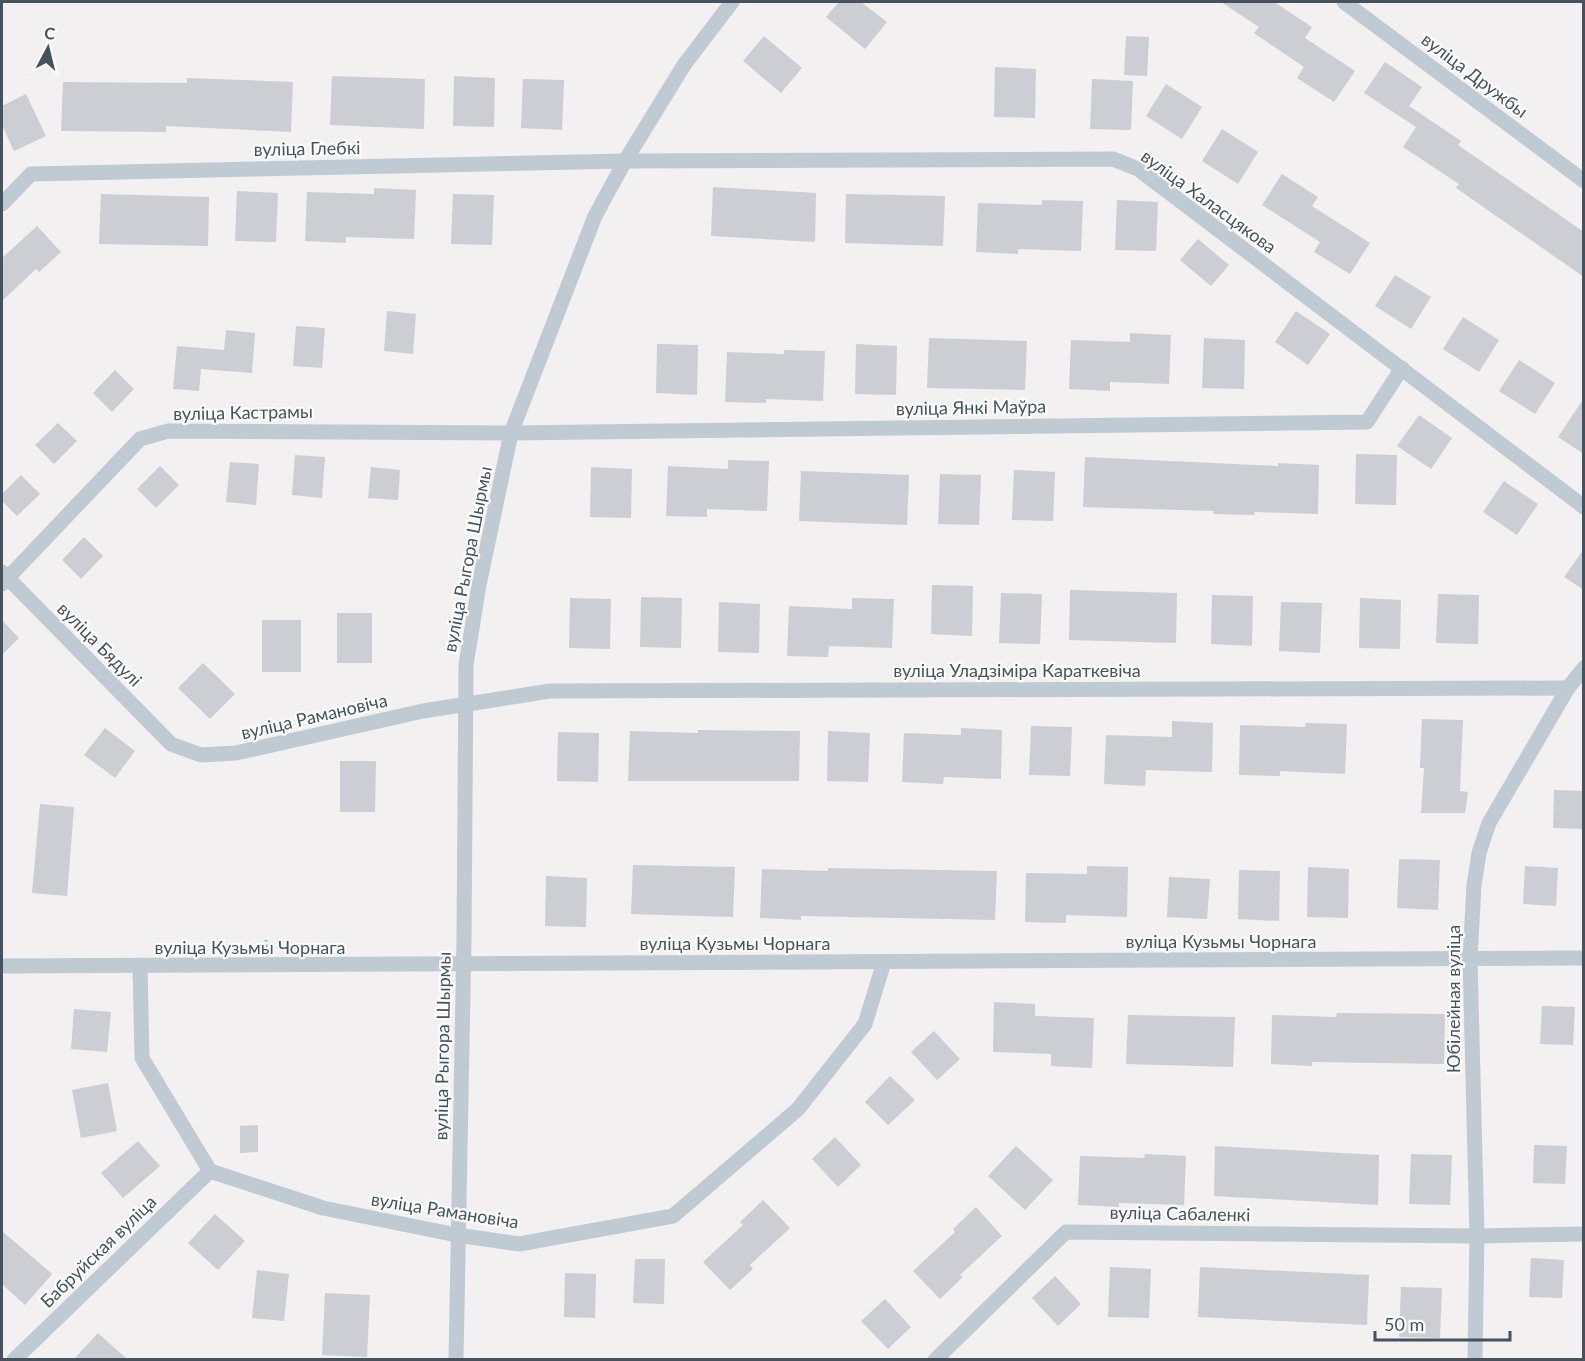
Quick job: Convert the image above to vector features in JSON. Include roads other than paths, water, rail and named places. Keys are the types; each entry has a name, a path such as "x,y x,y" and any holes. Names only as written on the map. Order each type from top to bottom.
{"street":[{"name":"вуліца Рыгора Шырмы","path":"456,1359 466,665 478,585 511,433 595,216 625,160 684,65 732,2"},
{"name":"вуліца Дружбы","path":"1344,2 1584,180"},
{"name":"вуліца Халасцякова","path":"625,160 1113,159 1138,169 1584,507"},
{"name":"вуліца Глебкі","path":"2,204 31,174 625,160"},
{"name":"вуліца Янкі Маўра","path":"511,433 1367,422 1402,368"},
{"name":"вуліца Кастрамы","path":"4,578 140,439 168,431 511,433"},
{"name":"вуліца Бядулі","path":"4,578 171,744"},
{"name":"Юбілейная вуліца","path":"1475,1359 1476,1236 1470,959 1474,885 1479,853 1489,823 1568,688 1584,668"},
{"name":"вуліца Уладзіміра Караткевіча","path":"466,704 550,691 1568,688"},
{"name":"вуліца Рамановіча","path":"171,744 201,754 236,753 466,704"},
{"name":"вуліца Кузьмы Чорнага","path":"2,966 463,966 1584,958"},
{"name":"вуліца Рамановіча","path":"210,1171 323,1208 457,1235 519,1244 673,1216 798,1109 865,1024 885,962"},
{"path":"140,966 141,1058 210,1171"},
{"name":"Бабруйская вуліца","path":"14,1359 210,1171"},
{"name":"вуліца Сабаленкі","path":"935,1359 1066,1232 1476,1236 1584,1234"},
{"path":"2,1353 8,1359"}]}
